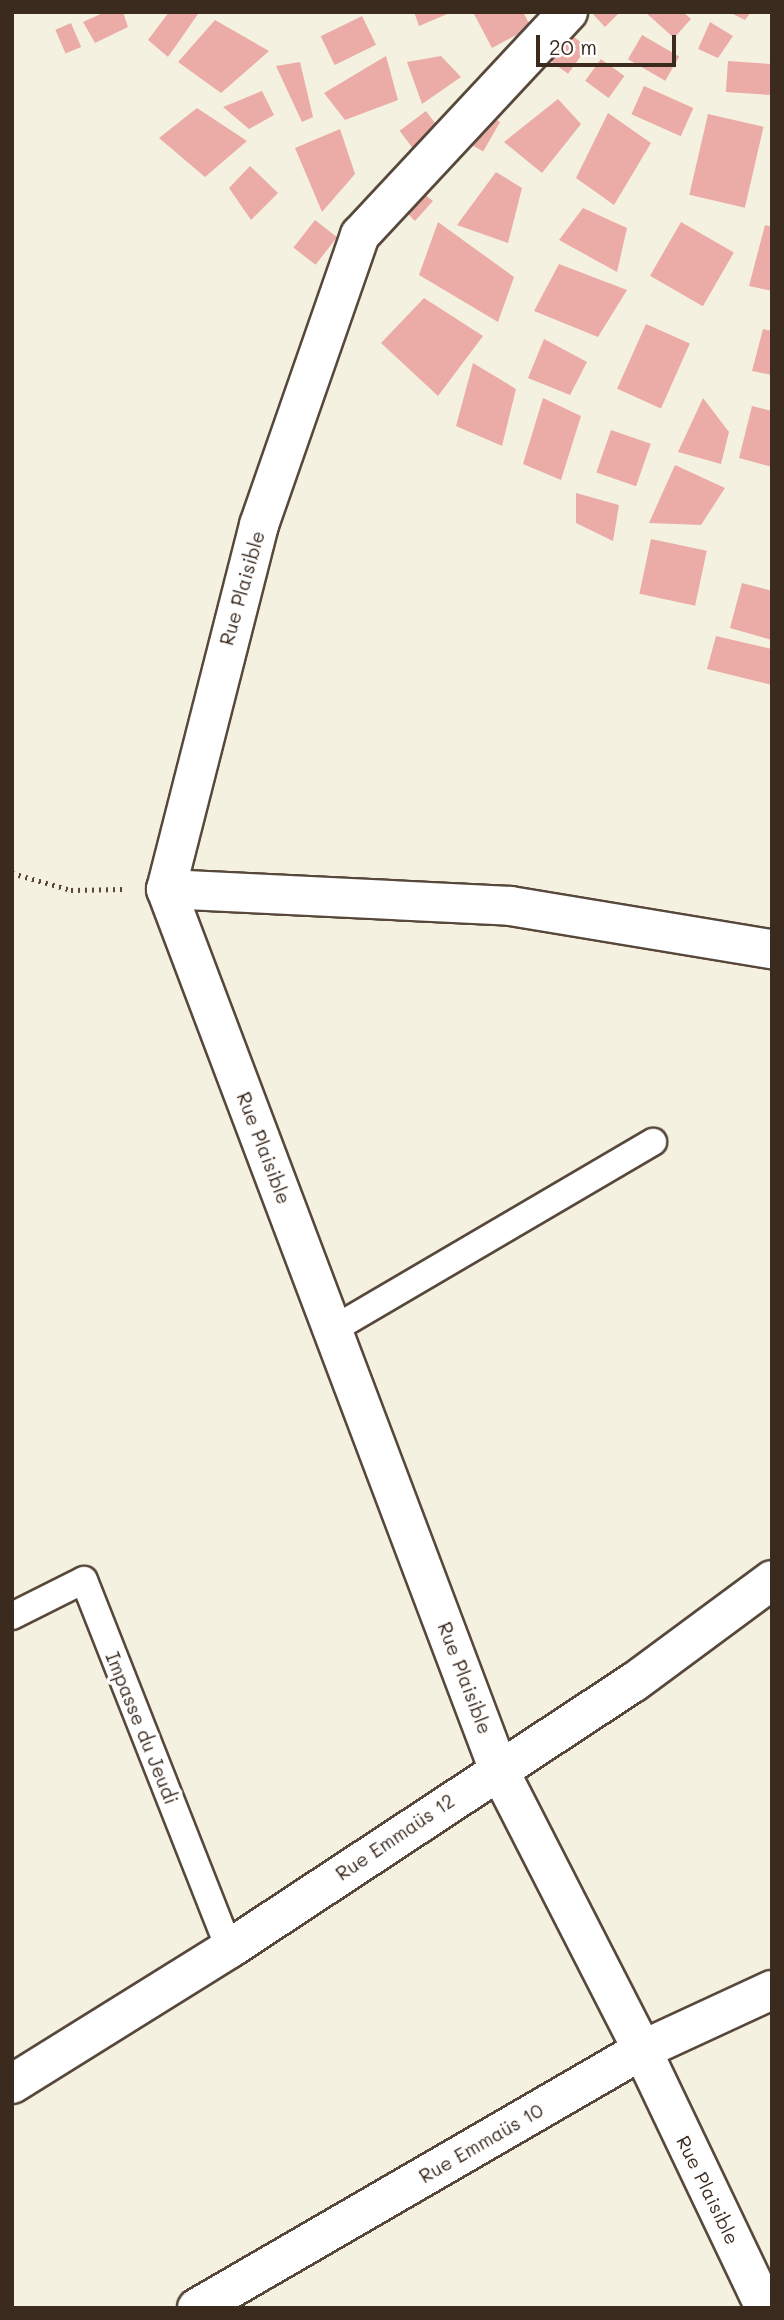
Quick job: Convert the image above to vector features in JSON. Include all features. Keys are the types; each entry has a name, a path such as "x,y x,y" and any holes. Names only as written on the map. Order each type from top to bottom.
{"street":[{"name":"Rue Plaisible","path":"568,12 360,235 259,526 166,889 498,1768 642,2050 765,2308"},
{"path":"166,889 510,906 772,949"},
{"name":"Rue Emmaüs 12","path":"12,2084 229,1949 498,1768 633,1683 772,1580"},
{"name":"Rue Emmaüs 10","path":"197,2308 642,2050 772,1990"}],"lane":[{"path":"334,1329 653,1142"},
{"name":"Impasse du Jeudi","path":"12,1616 84,1580 229,1949"}],"path":[{"path":"12,873 71,890 166,889"}],"building":[{"path":"105,12 123,12 128,27 95,43 83,22"},
{"path":"169,12 198,14 168,57 148,40"},
{"path":"414,12 452,12 419,26"},
{"path":"523,12 531,27 492,48 474,14"},
{"path":"591,12 620,12 605,27"},
{"path":"645,12 683,12 691,19 674,38"},
{"path":"729,12 751,12 745,20"},
{"path":"362,16 376,45 335,65 321,36"},
{"path":"215,20 269,51 221,93 178,62"},
{"path":"710,22 733,36 718,58 698,49"},
{"path":"71,23 81,47 66,54 55,30"},
{"path":"564,30 587,47 568,74 545,57"},
{"path":"642,35 679,56 665,81 628,59"},
{"path":"386,56 398,100 345,120 324,93"},
{"path":"441,56 461,77 422,104 407,62"},
{"path":"601,59 624,76 609,98 585,81"},
{"path":"728,61 772,64 770,95 726,92"},
{"path":"300,62 313,117 302,122 276,66"},
{"path":"644,86 693,108 681,136 631,114"},
{"path":"262,91 274,115 249,129 223,107"},
{"path":"558,99 581,124 542,173 504,142"},
{"path":"197,108 247,141 205,177 159,138"},
{"path":"426,111 441,131 415,151 400,131"},
{"path":"608,113 651,143 614,205 576,178"},
{"path":"708,114 764,127 745,208 689,195"},
{"path":"488,115 500,122 483,151 471,144"},
{"path":"340,129 355,174 322,212 295,148"},
{"path":"250,166 278,193 251,220 229,188"},
{"path":"496,172 522,188 508,243 457,225"},
{"path":"424,194 433,201 415,221 405,211"},
{"path":"583,208 627,228 617,272 559,240"},
{"path":"315,220 337,237 316,265 293,248"},
{"path":"438,222 514,277 498,322 419,275"},
{"path":"681,222 734,252 703,306 650,276"},
{"path":"765,225 772,227 772,291 749,286"},
{"path":"559,264 627,290 598,337 534,311"},
{"path":"424,298 483,336 438,396 381,343"},
{"path":"646,324 690,344 661,408 617,389"},
{"path":"763,329 772,331 772,375 752,371"},
{"path":"544,339 587,362 570,395 528,378"},
{"path":"473,363 516,389 502,446 456,426"},
{"path":"543,398 581,416 561,480 523,464"},
{"path":"703,398 729,432 721,464 678,452"},
{"path":"752,406 772,411 772,467 739,458"},
{"path":"611,430 651,444 636,486 596,473"},
{"path":"675,465 725,488 701,525 649,523"},
{"path":"576,493 619,505 613,541 576,523"},
{"path":"651,539 707,551 695,606 639,594"},
{"path":"742,583 772,591 772,640 730,628"},
{"path":"716,636 772,649 772,685 707,669"}]}
